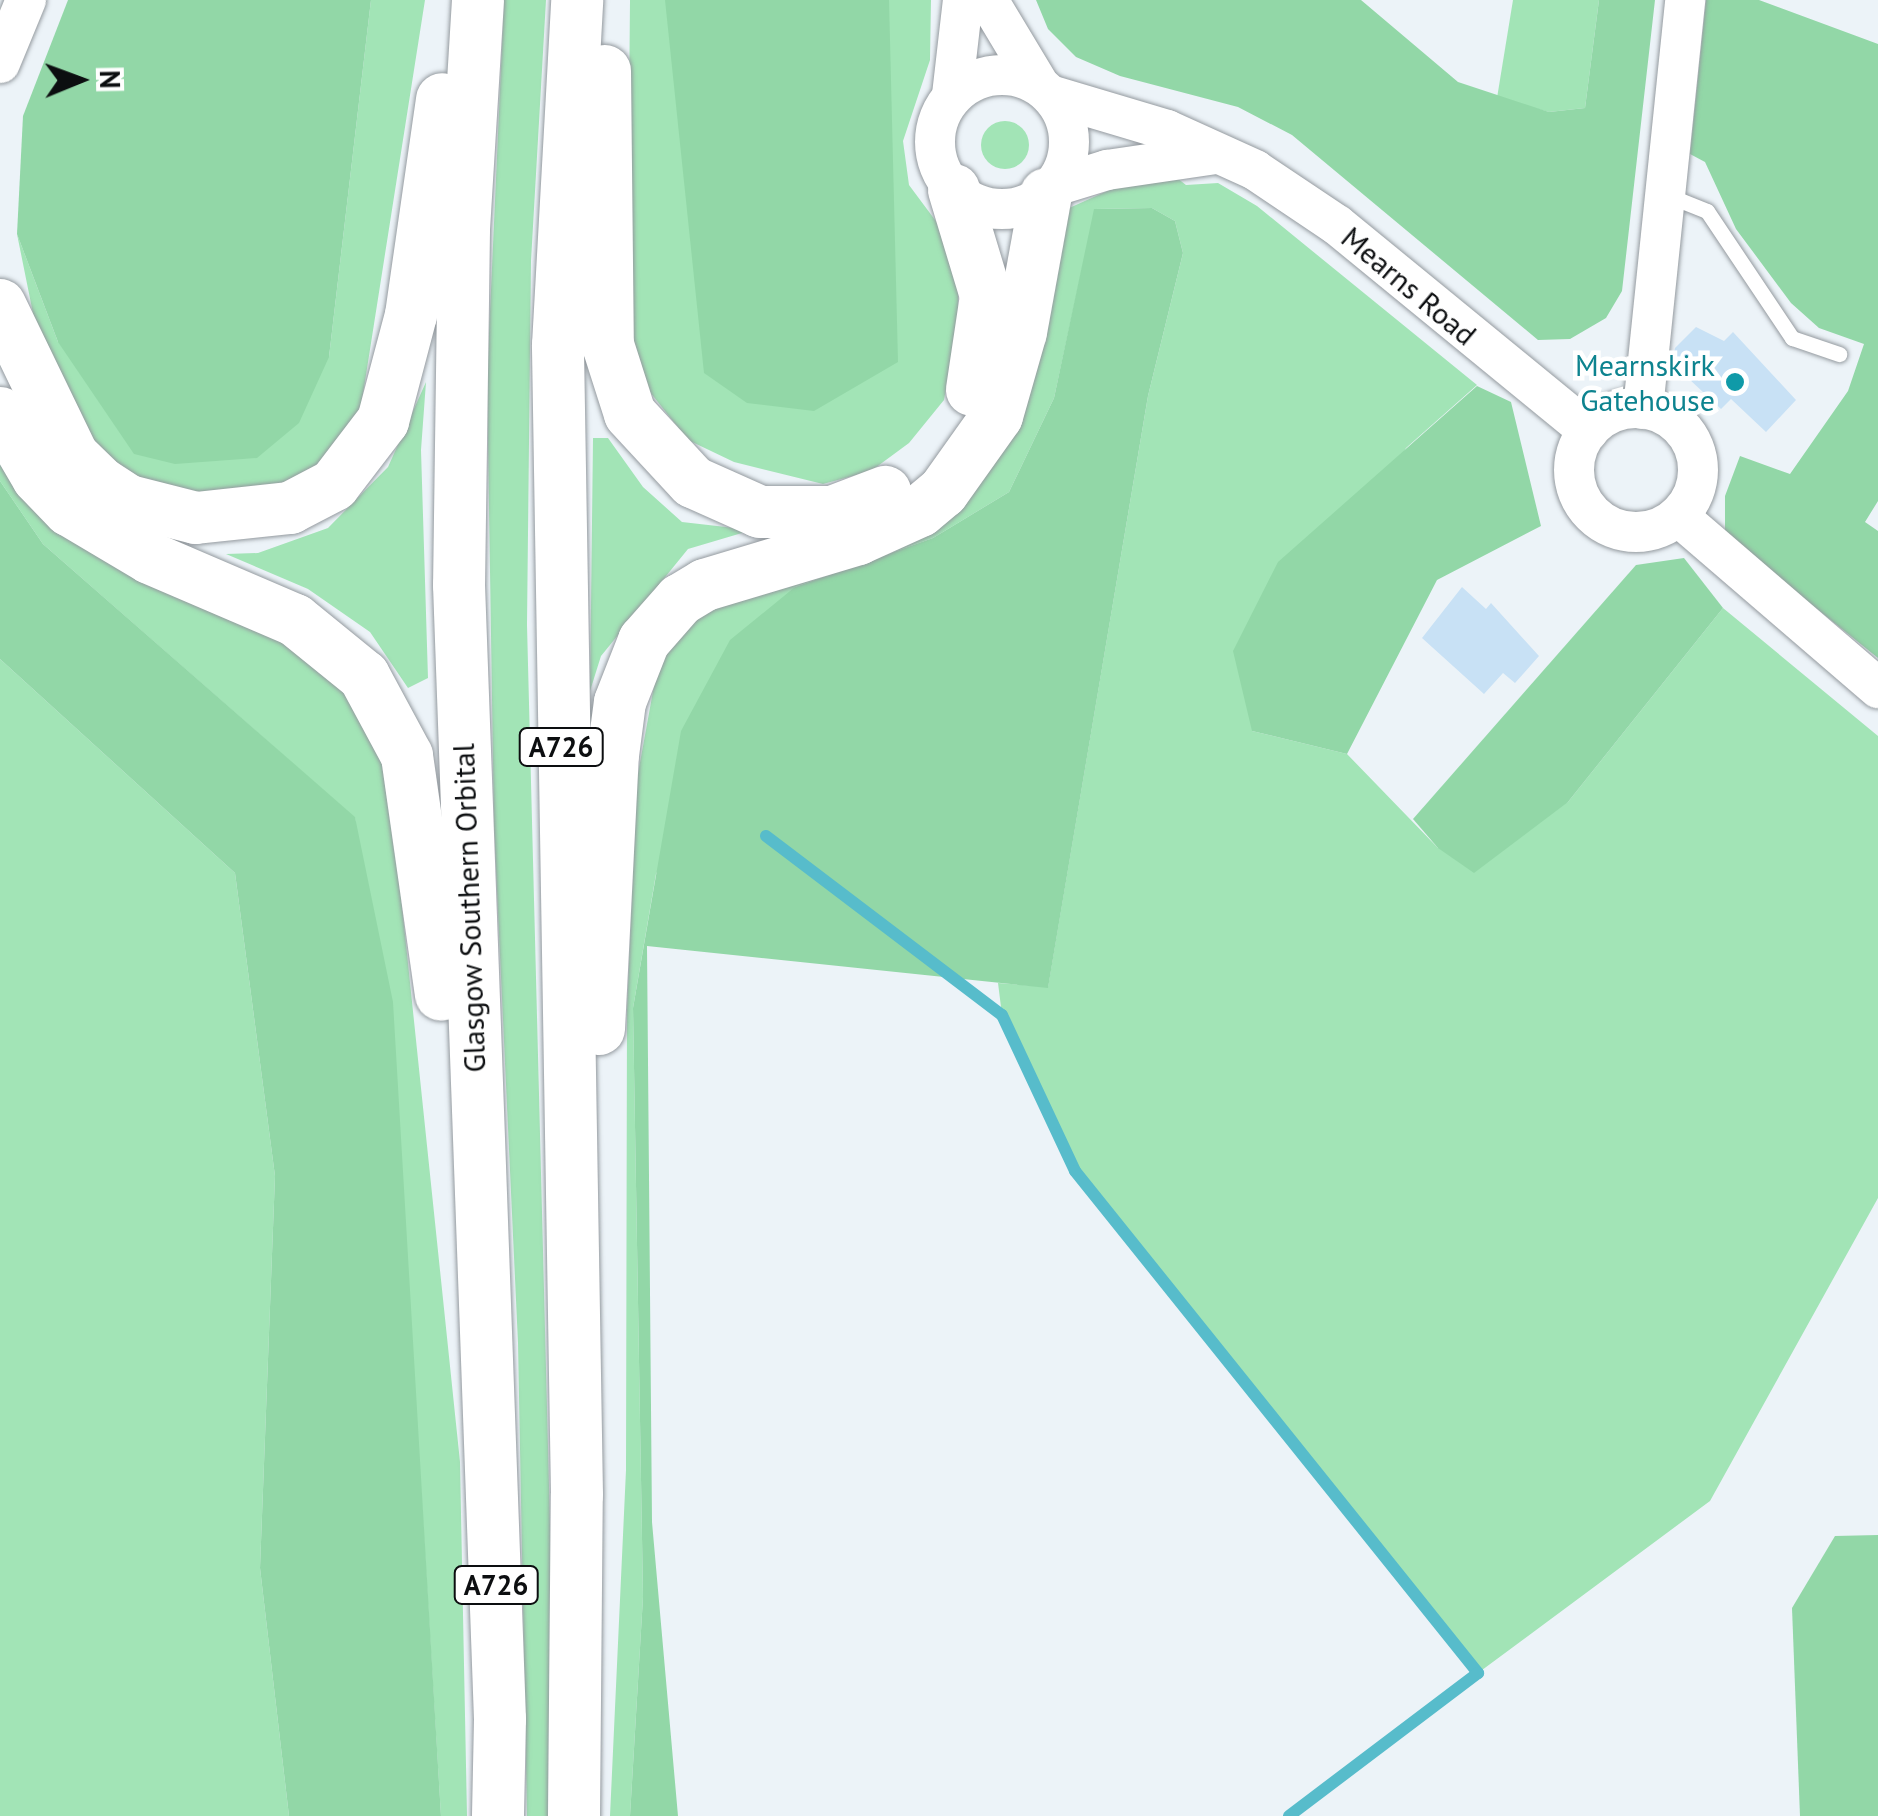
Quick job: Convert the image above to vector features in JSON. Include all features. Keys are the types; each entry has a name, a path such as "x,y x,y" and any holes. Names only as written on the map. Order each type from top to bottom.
{"highway":[{"path":"0,305 72,456 129,501 161,512 230,519 290,508 334,485 384,421 396,385 460,0"},
{"name":"Glasgow Southern Orbital","path":"478,0 464,230 458,510 487,1354 498,1816"},
{"name":"A726","path":"574,1816 576,1496 558,344 577,0"},
{"path":"606,0 608,345 630,414 693,482 760,512 797,515 863,503 916,473 970,397 986,323 983,269 954,190"},
{"path":"576,1496 612,774 629,670 660,620 704,584 858,539 920,511 943,492 997,416 1021,332 1049,191"},
{"path":"0,413 38,478 69,510 150,558 295,620 364,676 387,713 407,756 416,800 487,1354"}],"street":[{"path":"0,62 26,0"},
{"path":"963,0 952,95 934,143 954,190 990,208 1029,204 1049,191 1163,158 1220,154"},
{"path":"988,0 1046,91 1070,142 1049,191"},
{"path":"1642,409 1685,0"},
{"path":"952,95 994,74 1046,91"},
{"name":"Mearns Road","path":"1046,91 1168,130 1220,154 1338,225 1589,430"},
{"path":"1642,409 1666,416 1694,446 1696,487 1678,516 1634,533 1596,518 1575,482 1575,462 1589,430 1608,415 1642,409"},
{"path":"1678,516 1878,688"}],"lane":[{"path":"1667,195 1707,211 1792,338 1839,354"}],"green space":[{"path":"68,0 371,0 329,357 299,423 257,458 175,464 134,454 58,342 17,234 23,116"},
{"path":"371,0 425,0 360,413 318,469 259,497 136,487 89,448 44,368 17,234 58,342 329,357"},
{"path":"504,0 546,0 531,261 527,625 551,1564 548,1816 527,1816 518,1343 494,826 487,379"},
{"path":"630,0 931,0 930,60 903,141 909,185 941,228 958,276 958,320 944,400 909,443 871,471 823,484 734,462 688,440 638,377 627,328"},
{"path":"665,0 889,0 898,362 814,411 747,403 704,373"},
{"path":"1036,0 1361,0 1458,82 1549,112 1585,108 1599,0 1655,0 1622,291 1606,318 1570,339 1538,340 1292,135 1238,107 1120,76 1076,57 1048,29"},
{"path":"1513,0 1599,0 1585,108 1549,112 1497,98"},
{"path":"1706,0 1759,0 1878,44 1878,501 1865,522 1878,531 1878,658 1725,535 1725,496 1740,456 1790,474 1848,391 1864,344 1819,328 1791,303 1736,229 1705,162 1690,154"},
{"path":"1005,121 1022,128 1029,145 1022,162 1005,169 988,162 981,145 988,128"},
{"path":"1177,178 1186,185 1218,183 1257,206 1477,385 1406,448 1252,731 1347,754 1438,848 1568,802 1723,608 1878,736 1878,1198 1710,1501 1478,1673 1075,1171 1002,1015 998,983 1048,987 1148,396 1183,253 1175,221 1152,208 1095,209 1054,398 1009,492 933,538 795,587 656,874 633,1008 643,1597 630,1816 610,1816 626,1470 627,1010 637,779 658,664 694,621 737,594 913,537 1067,209 1134,179"},
{"path":"1152,208 1175,221 1183,253 1148,396 1048,988 647,946 652,1522 678,1816 630,1816 643,1597 633,1008 681,731 730,640 795,587 933,538 1009,492 1054,398 1094,209"},
{"path":"426,382 421,450 428,678 408,688 370,632 308,589 226,554 258,553 328,528 388,467"},
{"path":"1477,386 1511,402 1541,526 1437,580 1347,754 1252,731 1233,651 1278,562"},
{"path":"593,438 608,438 643,487 682,522 752,530 688,549 601,656 590,691"},
{"path":"0,445 301,645 346,685 387,762 460,1462 467,1816 441,1816 415,1391 355,818 43,544 0,481"},
{"path":"0,481 43,544 355,817 393,1002 441,1816 289,1816 260,1568 275,1176 235,873 0,659"},
{"path":"1684,558 1723,608 1568,802 1474,873 1438,848 1413,819 1636,565"},
{"path":"0,659 235,873 275,1176 260,1568 289,1816 0,1816"},
{"path":"1878,1535 1878,1816 1800,1816 1792,1608 1835,1536"}],"building":[{"name":"Mearnskirk Gatehouse","path":"1696,327 1724,341 1733,332 1796,400 1766,432 1731,399 1721,409 1672,363 1675,348"},
{"path":"1462,587 1486,609 1491,603 1539,656 1515,683 1503,673 1484,694 1422,638"}],"waterway":[{"path":"766,836 1002,1015 1075,1171 1478,1673 1289,1816"}],"place":[{"name":"Mearnskirk Gatehouse","path":"1735,382"}]}
